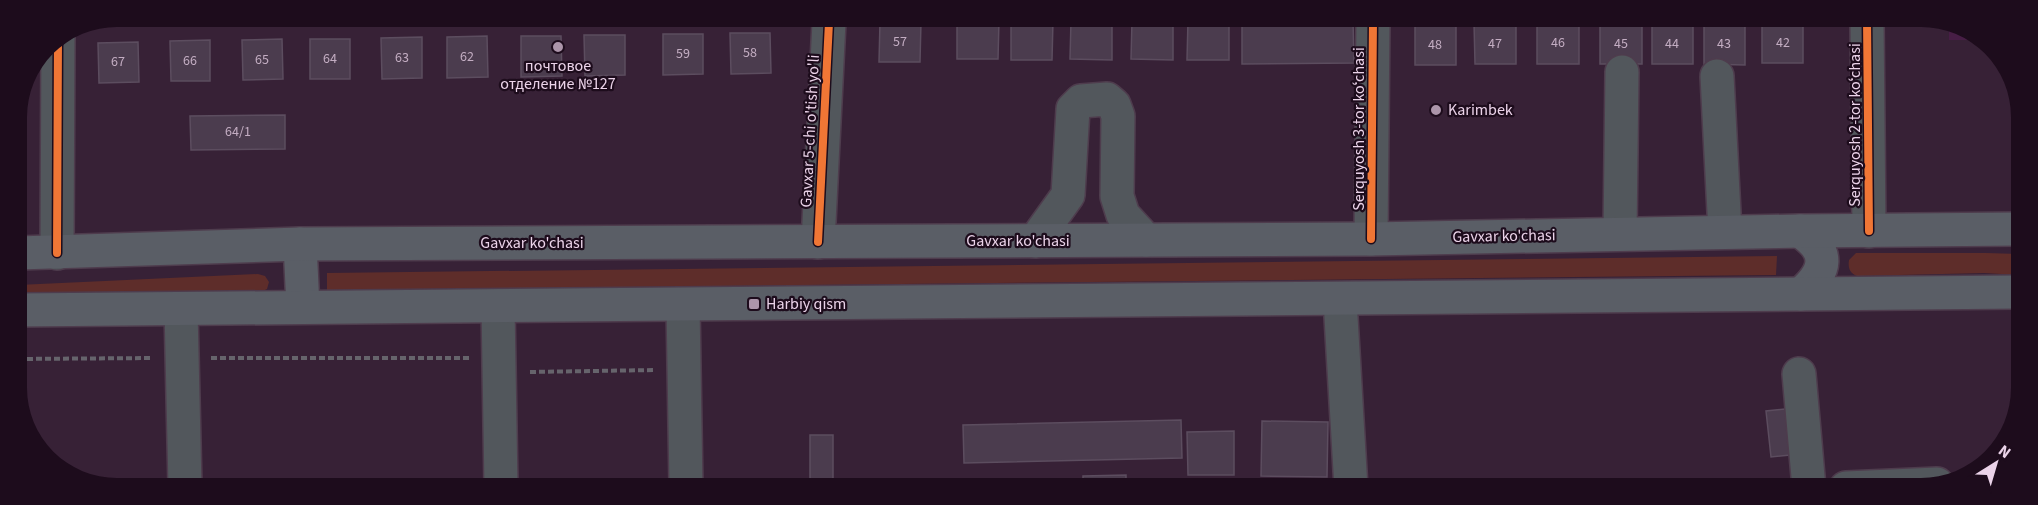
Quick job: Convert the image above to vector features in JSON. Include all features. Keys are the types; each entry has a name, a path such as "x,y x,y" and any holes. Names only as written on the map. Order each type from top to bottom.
{"main road":[{"name":"Gavxar ko'chasi","path":"27,253 300,244 1371,239 2011,229"},
{"path":"1800,231 1815,244 1820,251 1822,261 1818,278 1802,294"},
{"path":"300,244 303,307"},
{"path":"27,310 1340,300 2011,292"}],"street":[{"name":"Gavxar 5-chi o'tish yo'li","path":"818,243 829,27"},
{"name":"Serquyosh 3-tor koʻchasi","path":"1371,239 1373,27"},
{"name":"Serquyosh 2-tor koʻchasi","path":"1867,27 1869,231"},
{"path":"57,253 58,49"},
{"path":"1620,234 1622,72"},
{"path":"1717,76 1725,232"},
{"path":"1035,241 1068,195 1073,109 1081,101 1107,99 1114,105 1118,116 1118,196 1124,215 1146,240"},
{"path":"1340,300 1350,478"},
{"path":"683,305 686,478"},
{"path":"498,306 501,478"},
{"path":"181,309 184,478"},
{"path":"1800,374 1808,478"}],"path":[{"path":"27,359 499,358 516,372 684,369"}],"shaded area":[{"path":"1949,32 1967,40 1949,40"},
{"path":"1856,253 2011,254 2011,275 1857,276 1851,271 1849,260"},
{"path":"1777,256 1776,275 327,290 327,273"},
{"path":"258,274 265,276 269,282 267,289 263,291 27,298 27,285"}],"building":[{"path":"880,27 921,27 920,62 879,62"},
{"path":"957,27 999,27 998,59 957,59"},
{"path":"1011,27 1053,27 1052,60 1011,60"},
{"path":"1071,27 1112,27 1112,60 1070,59"},
{"path":"1132,27 1173,27 1173,60 1131,59"},
{"path":"1188,27 1229,27 1229,60 1187,60"},
{"path":"1242,27 1353,27 1354,63 1242,64"},
{"path":"1415,27 1456,27 1456,65 1415,65"},
{"path":"1474,27 1516,27 1516,64 1475,64"},
{"path":"1537,27 1579,27 1579,64 1537,64"},
{"path":"1600,27 1642,27 1642,64 1600,64"},
{"path":"1652,27 1693,27 1693,64 1652,64"},
{"path":"1704,27 1745,27 1745,65 1704,64"},
{"path":"1762,27 1803,27 1803,63 1762,63"},
{"path":"730,33 770,33 771,73 731,74"},
{"path":"663,34 703,34 703,74 663,75"},
{"path":"584,35 625,35 625,75 585,76"},
{"path":"487,36 488,77 447,78 447,37"},
{"path":"521,36 561,36 562,76 521,77"},
{"path":"422,37 422,78 382,79 381,38"},
{"path":"282,39 283,79 243,80 242,40"},
{"path":"310,39 350,39 350,79 310,79"},
{"path":"210,40 210,81 171,81 170,41"},
{"path":"138,42 139,82 99,83 98,43"},
{"path":"285,115 285,149 191,150 190,116"},
{"path":"1794,408 1800,454 1771,457 1766,411"},
{"path":"1181,420 1182,458 964,463 963,425"},
{"path":"1262,421 1328,422 1327,477 1261,476"},
{"path":"1234,431 1234,475 1188,475 1187,432"},
{"path":"810,435 833,435 833,478 810,478"},
{"path":"1126,475 1126,478 1083,478 1083,476"}],"cycle path":[{"path":"818,242 829,27"},
{"path":"1371,239 1373,27"},
{"path":"1867,27 1869,231"},
{"path":"57,253 58,49"}],"place":[{"name":"почтовое отделение №127","path":"558,47"},
{"name":"Karimbek","path":"1436,110"},
{"name":"Harbiy qism","path":"754,304"}]}
